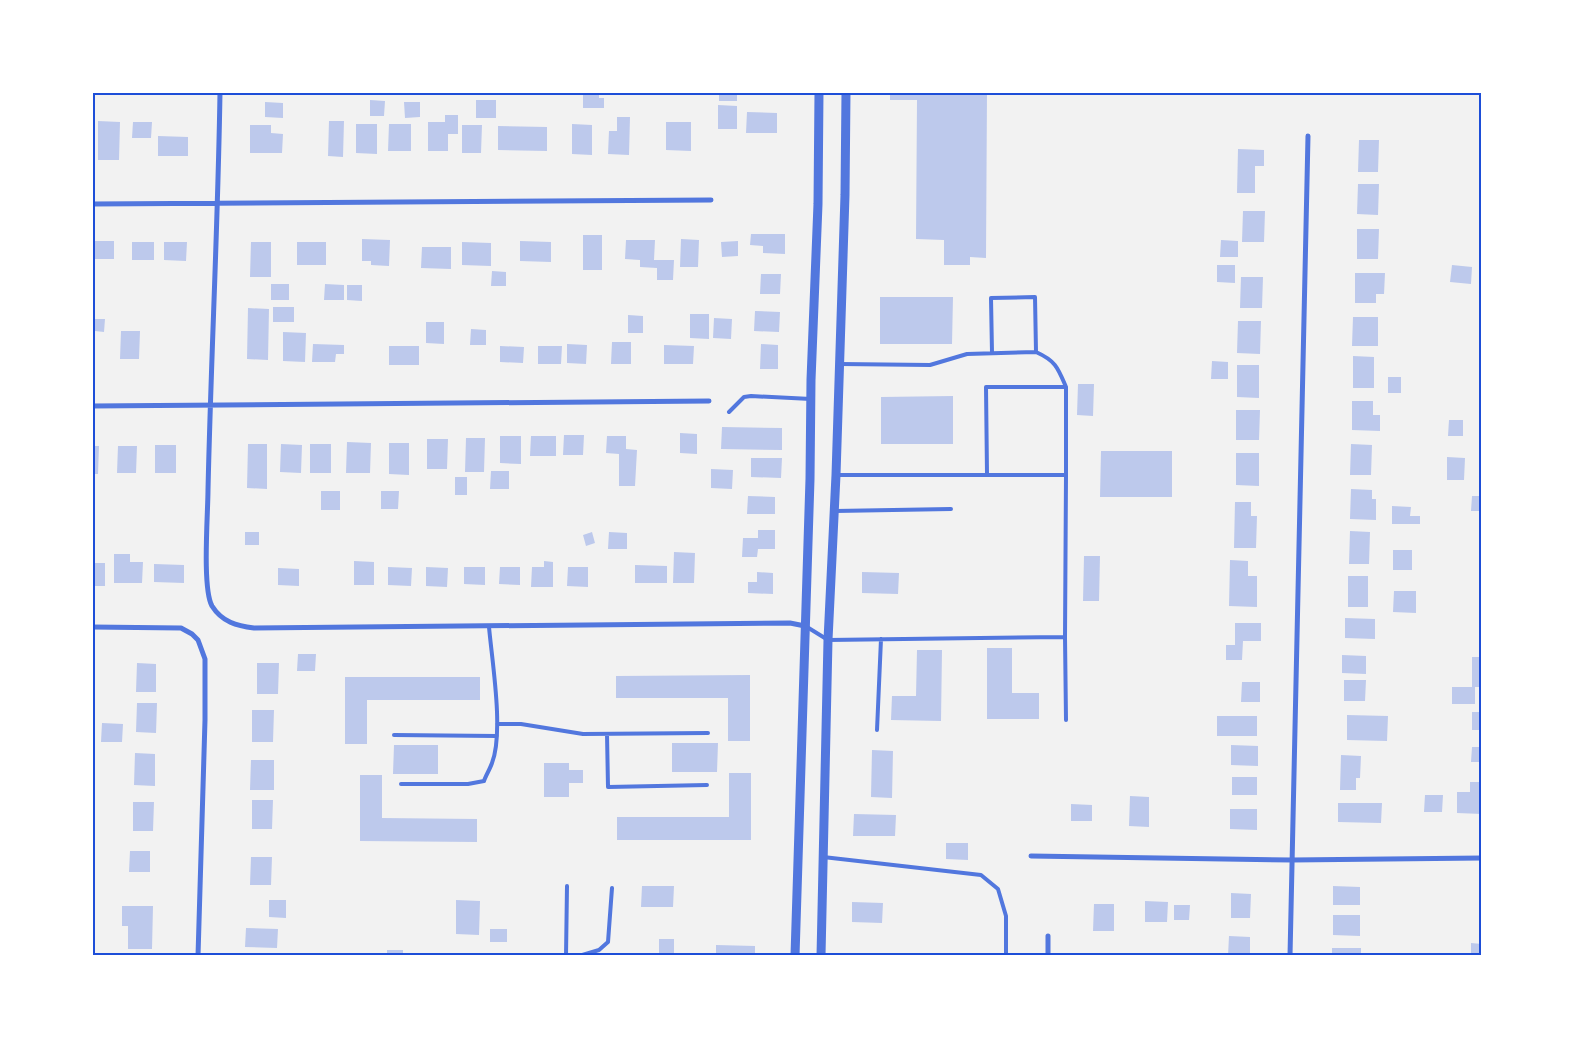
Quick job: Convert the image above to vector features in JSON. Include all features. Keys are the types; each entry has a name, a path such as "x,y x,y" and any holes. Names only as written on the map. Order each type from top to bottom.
{"street":[{"path":"220,92 207,544 208,592 212,606 225,620 238,626 254,628 790,623 805,626"},
{"path":"795,956 818,204 819,92"},
{"path":"821,956 828,640 840,364 846,92"},
{"path":"1290,956 1308,136"},
{"path":"92,204 711,200"},
{"path":"92,406 709,401"},
{"path":"92,627 181,628 198,640 205,659 198,956"},
{"path":"1031,856 1292,860 1482,858"},
{"path":"1048,936 1048,956"}],"lane":[{"path":"992,353 991,298 1035,297 1036,352"},
{"path":"840,364 930,365 967,354 1036,352 1050,358 1060,372 1066,387 1066,720"},
{"path":"987,474 986,387 1066,387"},
{"path":"729,412 744,398 751,396 811,399"},
{"path":"836,475 1066,475"},
{"path":"834,511 951,509"},
{"path":"805,626 828,640 1065,637"},
{"path":"401,784 468,784 484,781 493,762 497,736 489,627"},
{"path":"877,730 881,639"},
{"path":"497,724 521,724 583,734 708,733"},
{"path":"607,734 608,786 707,785"},
{"path":"394,735 497,736"},
{"path":"823,857 981,875 998,889 1006,916 1006,956"},
{"path":"566,956 567,886"},
{"path":"579,956 598,950 608,942 612,888"}],"building":[{"path":"583,92 599,92 599,98 604,98 604,108 583,108"},
{"path":"719,92 737,92 737,101 719,101"},
{"path":"890,92 987,92 986,258 970,257 970,265 944,265 944,240 916,239 917,100 890,100"},
{"path":"370,100 385,101 384,116 370,116"},
{"path":"476,100 496,100 496,118 476,118"},
{"path":"265,102 283,103 283,118 265,117"},
{"path":"404,102 420,102 420,117 405,118"},
{"path":"718,105 737,106 737,129 718,129"},
{"path":"747,112 777,113 777,133 746,133"},
{"path":"445,115 458,115 458,134 448,134 448,151 428,151 428,122 445,122"},
{"path":"617,117 630,117 629,155 608,154 609,131 617,131"},
{"path":"98,121 120,122 119,160 98,160"},
{"path":"329,121 344,121 343,157 328,156"},
{"path":"133,122 152,122 151,138 132,138"},
{"path":"666,122 691,122 691,151 666,150"},
{"path":"356,124 377,124 377,154 356,153"},
{"path":"389,124 411,124 411,151 388,151"},
{"path":"572,124 592,125 592,155 572,154"},
{"path":"250,125 271,125 271,133 283,134 282,153 250,153"},
{"path":"462,125 482,125 481,153 462,153"},
{"path":"498,126 547,127 547,151 498,150"},
{"path":"158,136 188,137 188,156 158,156"},
{"path":"1359,140 1379,140 1378,172 1358,172"},
{"path":"1238,149 1264,150 1264,166 1255,166 1255,193 1237,193"},
{"path":"1358,184 1379,184 1378,215 1357,214"},
{"path":"1243,211 1265,211 1264,242 1242,242"},
{"path":"1357,229 1379,229 1378,259 1357,259"},
{"path":"751,234 785,234 785,254 763,253 763,246 750,245"},
{"path":"583,235 602,235 602,270 583,270"},
{"path":"362,239 390,240 389,266 371,265 371,261 362,261"},
{"path":"681,239 699,240 698,267 680,267"},
{"path":"626,240 655,240 654,260 674,260 673,280 657,280 657,268 640,267 640,260 625,259"},
{"path":"1221,240 1238,241 1238,257 1220,257"},
{"path":"92,241 114,241 114,259 92,259"},
{"path":"520,241 551,242 551,262 520,261"},
{"path":"738,241 738,256 722,257 721,242"},
{"path":"132,242 154,242 154,260 132,260"},
{"path":"164,242 187,242 186,261 164,260"},
{"path":"251,242 271,242 271,277 250,277"},
{"path":"297,242 326,242 326,265 297,265"},
{"path":"462,242 491,243 491,266 462,265"},
{"path":"422,247 451,247 451,269 421,268"},
{"path":"1217,265 1235,265 1235,283 1217,282"},
{"path":"1452,265 1472,267 1471,284 1450,282"},
{"path":"492,271 506,272 506,286 491,286"},
{"path":"1355,273 1385,273 1384,294 1376,294 1376,303 1355,303"},
{"path":"761,274 781,274 780,294 760,294"},
{"path":"1241,277 1263,277 1262,308 1240,308"},
{"path":"271,284 289,284 289,300 271,300"},
{"path":"325,284 344,285 344,300 324,300"},
{"path":"347,285 362,285 362,301 347,300"},
{"path":"880,297 953,297 952,344 880,344"},
{"path":"273,307 294,307 294,322 273,322"},
{"path":"248,308 269,309 268,360 247,359"},
{"path":"755,311 780,312 779,332 754,331"},
{"path":"690,314 709,314 709,339 690,338"},
{"path":"628,315 643,316 643,333 628,333"},
{"path":"1353,317 1378,317 1378,346 1352,346"},
{"path":"1479,317 1482,317 1482,345 1479,345"},
{"path":"714,318 732,319 731,339 713,338"},
{"path":"95,319 105,319 104,332 95,331"},
{"path":"1238,321 1261,321 1260,354 1237,353"},
{"path":"426,322 444,322 444,344 426,343"},
{"path":"471,329 486,330 486,345 470,345"},
{"path":"121,331 140,331 139,359 120,359"},
{"path":"283,332 306,333 305,362 283,361"},
{"path":"612,342 631,342 631,364 611,364"},
{"path":"313,344 344,345 344,354 336,354 335,362 312,362"},
{"path":"567,344 587,345 586,364 567,363"},
{"path":"761,344 778,345 778,369 760,369"},
{"path":"664,345 694,346 693,364 664,364"},
{"path":"389,346 419,346 419,365 389,365"},
{"path":"500,346 524,347 523,363 500,362"},
{"path":"538,346 562,346 561,364 538,364"},
{"path":"1353,356 1374,357 1374,388 1353,388"},
{"path":"1212,361 1228,362 1228,379 1211,379"},
{"path":"1237,365 1259,365 1259,398 1237,397"},
{"path":"1388,377 1401,377 1401,393 1388,393"},
{"path":"1078,384 1094,384 1093,416 1077,415"},
{"path":"953,396 953,444 881,444 881,397"},
{"path":"1352,401 1373,401 1373,415 1380,415 1380,431 1352,430"},
{"path":"1236,410 1260,410 1259,440 1236,440"},
{"path":"1449,420 1463,420 1463,436 1448,436"},
{"path":"722,427 782,428 782,450 721,449"},
{"path":"680,433 697,434 697,454 680,453"},
{"path":"564,435 584,435 583,455 563,455"},
{"path":"500,436 521,436 521,464 500,463"},
{"path":"531,436 556,436 556,456 530,456"},
{"path":"607,436 626,436 626,449 637,450 635,486 619,486 619,454 606,453"},
{"path":"466,438 485,438 484,472 465,472"},
{"path":"427,439 448,439 447,469 427,469"},
{"path":"347,442 371,443 370,473 346,473"},
{"path":"389,443 409,443 409,475 389,474"},
{"path":"248,444 267,444 267,489 247,488"},
{"path":"281,444 302,445 301,473 280,472"},
{"path":"310,444 331,444 331,473 310,473"},
{"path":"1351,444 1372,445 1371,475 1350,475"},
{"path":"155,445 176,445 176,473 155,473"},
{"path":"92,446 99,446 98,474 92,474"},
{"path":"118,446 137,446 136,473 117,473"},
{"path":"1101,451 1172,451 1172,497 1100,497"},
{"path":"1236,453 1259,453 1259,486 1236,485"},
{"path":"1447,457 1465,458 1464,480 1447,480"},
{"path":"751,458 782,458 781,478 751,477"},
{"path":"711,469 733,470 732,489 711,488"},
{"path":"491,471 509,471 509,489 490,489"},
{"path":"455,477 467,477 467,495 455,495"},
{"path":"1351,489 1372,490 1372,499 1376,499 1376,520 1350,519"},
{"path":"321,491 340,491 340,510 321,510"},
{"path":"381,491 399,491 398,509 381,509"},
{"path":"748,496 775,497 775,514 747,514"},
{"path":"1472,496 1482,496 1482,511 1471,511"},
{"path":"1235,502 1251,502 1251,516 1257,516 1256,548 1234,548"},
{"path":"1392,506 1411,507 1410,516 1420,516 1420,524 1392,524"},
{"path":"758,530 775,530 775,549 758,549 757,557 742,557 743,538 758,538"},
{"path":"1350,531 1370,532 1369,564 1349,564"},
{"path":"245,532 259,532 259,545 245,545"},
{"path":"592,532 595,543 586,546 583,535"},
{"path":"609,532 627,533 627,549 608,549"},
{"path":"1393,550 1412,550 1412,570 1393,570"},
{"path":"674,552 695,553 694,583 673,583"},
{"path":"114,554 130,554 130,562 143,562 142,583 114,583"},
{"path":"1084,556 1100,556 1099,601 1083,601"},
{"path":"1230,560 1248,561 1248,576 1257,576 1257,607 1229,606"},
{"path":"354,561 374,562 374,585 354,585"},
{"path":"544,561 553,562 553,587 531,587 532,567 544,567"},
{"path":"92,563 105,563 105,586 92,586"},
{"path":"154,564 184,565 184,583 154,582"},
{"path":"635,565 667,566 667,583 635,583"},
{"path":"388,567 412,568 411,586 388,585"},
{"path":"426,567 448,568 447,587 426,586"},
{"path":"464,567 485,567 485,585 464,584"},
{"path":"500,567 520,567 520,585 499,584"},
{"path":"568,567 588,567 588,587 567,586"},
{"path":"278,568 299,569 299,586 278,585"},
{"path":"757,572 773,573 773,594 748,593 748,582 757,582"},
{"path":"862,572 899,573 898,594 862,593"},
{"path":"1348,576 1368,576 1368,607 1348,607"},
{"path":"1394,591 1416,591 1416,613 1393,612"},
{"path":"1345,618 1375,619 1375,639 1345,638"},
{"path":"1235,623 1261,623 1261,641 1243,641 1242,660 1226,660 1226,645 1235,645"},
{"path":"987,648 1012,648 1012,693 1039,693 1039,719 987,719"},
{"path":"917,650 942,650 941,721 891,720 892,696 916,696"},
{"path":"298,654 316,654 315,671 297,671"},
{"path":"1342,655 1366,656 1366,674 1342,673"},
{"path":"1472,657 1482,657 1482,687 1475,687 1475,704 1452,704 1452,687 1472,687"},
{"path":"137,663 156,664 156,692 136,692"},
{"path":"257,663 279,663 278,694 257,694"},
{"path":"750,675 750,741 728,741 728,698 616,698 616,676"},
{"path":"345,677 480,677 480,700 367,700 367,744 345,744"},
{"path":"1344,680 1366,680 1365,701 1344,701"},
{"path":"1242,682 1260,682 1260,702 1241,702"},
{"path":"137,703 157,703 156,733 136,732"},
{"path":"252,710 274,710 273,742 252,742"},
{"path":"1472,712 1482,712 1482,730 1472,730"},
{"path":"1347,715 1388,716 1387,741 1347,740"},
{"path":"1217,716 1257,716 1257,736 1217,736"},
{"path":"102,723 123,724 122,742 101,742"},
{"path":"672,743 718,743 717,772 672,772"},
{"path":"394,745 438,745 438,774 393,774"},
{"path":"1231,745 1258,746 1258,766 1231,765"},
{"path":"1472,747 1482,747 1482,762 1471,762"},
{"path":"872,750 893,751 892,798 871,797"},
{"path":"135,753 155,754 155,786 134,785"},
{"path":"1341,755 1361,756 1360,778 1356,778 1356,790 1340,790"},
{"path":"251,760 274,760 274,790 250,790"},
{"path":"544,763 569,763 569,770 583,770 583,783 569,783 569,797 544,797"},
{"path":"729,773 751,773 751,840 617,840 617,817 729,817"},
{"path":"360,775 382,775 382,818 477,819 477,842 360,841"},
{"path":"1232,777 1257,777 1257,795 1232,795"},
{"path":"1470,782 1482,782 1482,814 1457,813 1457,792 1470,792"},
{"path":"1425,795 1443,795 1442,812 1424,812"},
{"path":"1130,796 1149,797 1149,827 1129,826"},
{"path":"252,800 273,800 272,829 252,829"},
{"path":"133,802 154,802 153,831 133,831"},
{"path":"1338,803 1382,803 1381,823 1338,822"},
{"path":"1071,804 1092,805 1092,821 1071,821"},
{"path":"1230,809 1257,809 1257,830 1230,829"},
{"path":"854,814 896,815 895,836 853,836"},
{"path":"946,843 968,843 968,860 946,859"},
{"path":"130,851 150,851 150,872 129,872"},
{"path":"251,857 272,857 271,885 250,885"},
{"path":"642,886 674,886 673,907 641,907"},
{"path":"1333,886 1360,887 1360,905 1333,905"},
{"path":"1231,893 1251,894 1250,918 1231,918"},
{"path":"269,900 286,900 286,918 269,917"},
{"path":"456,900 480,901 479,935 456,934"},
{"path":"1145,901 1168,902 1167,922 1145,922"},
{"path":"852,902 883,903 882,923 852,922"},
{"path":"1094,904 1114,904 1114,931 1093,931"},
{"path":"1174,905 1190,905 1189,920 1174,920"},
{"path":"122,906 153,906 152,949 128,949 128,926 122,926"},
{"path":"1333,915 1360,915 1360,936 1333,935"},
{"path":"246,928 278,929 277,948 245,947"},
{"path":"490,929 507,929 507,942 490,942"},
{"path":"1229,936 1250,937 1250,956 1228,956"},
{"path":"659,939 674,939 674,954 659,953"},
{"path":"1471,943 1482,944 1482,956 1471,956"},
{"path":"716,945 755,946 755,956 716,956"},
{"path":"1332,948 1361,948 1361,956 1332,956"},
{"path":"387,950 403,950 403,956 387,956"}]}
